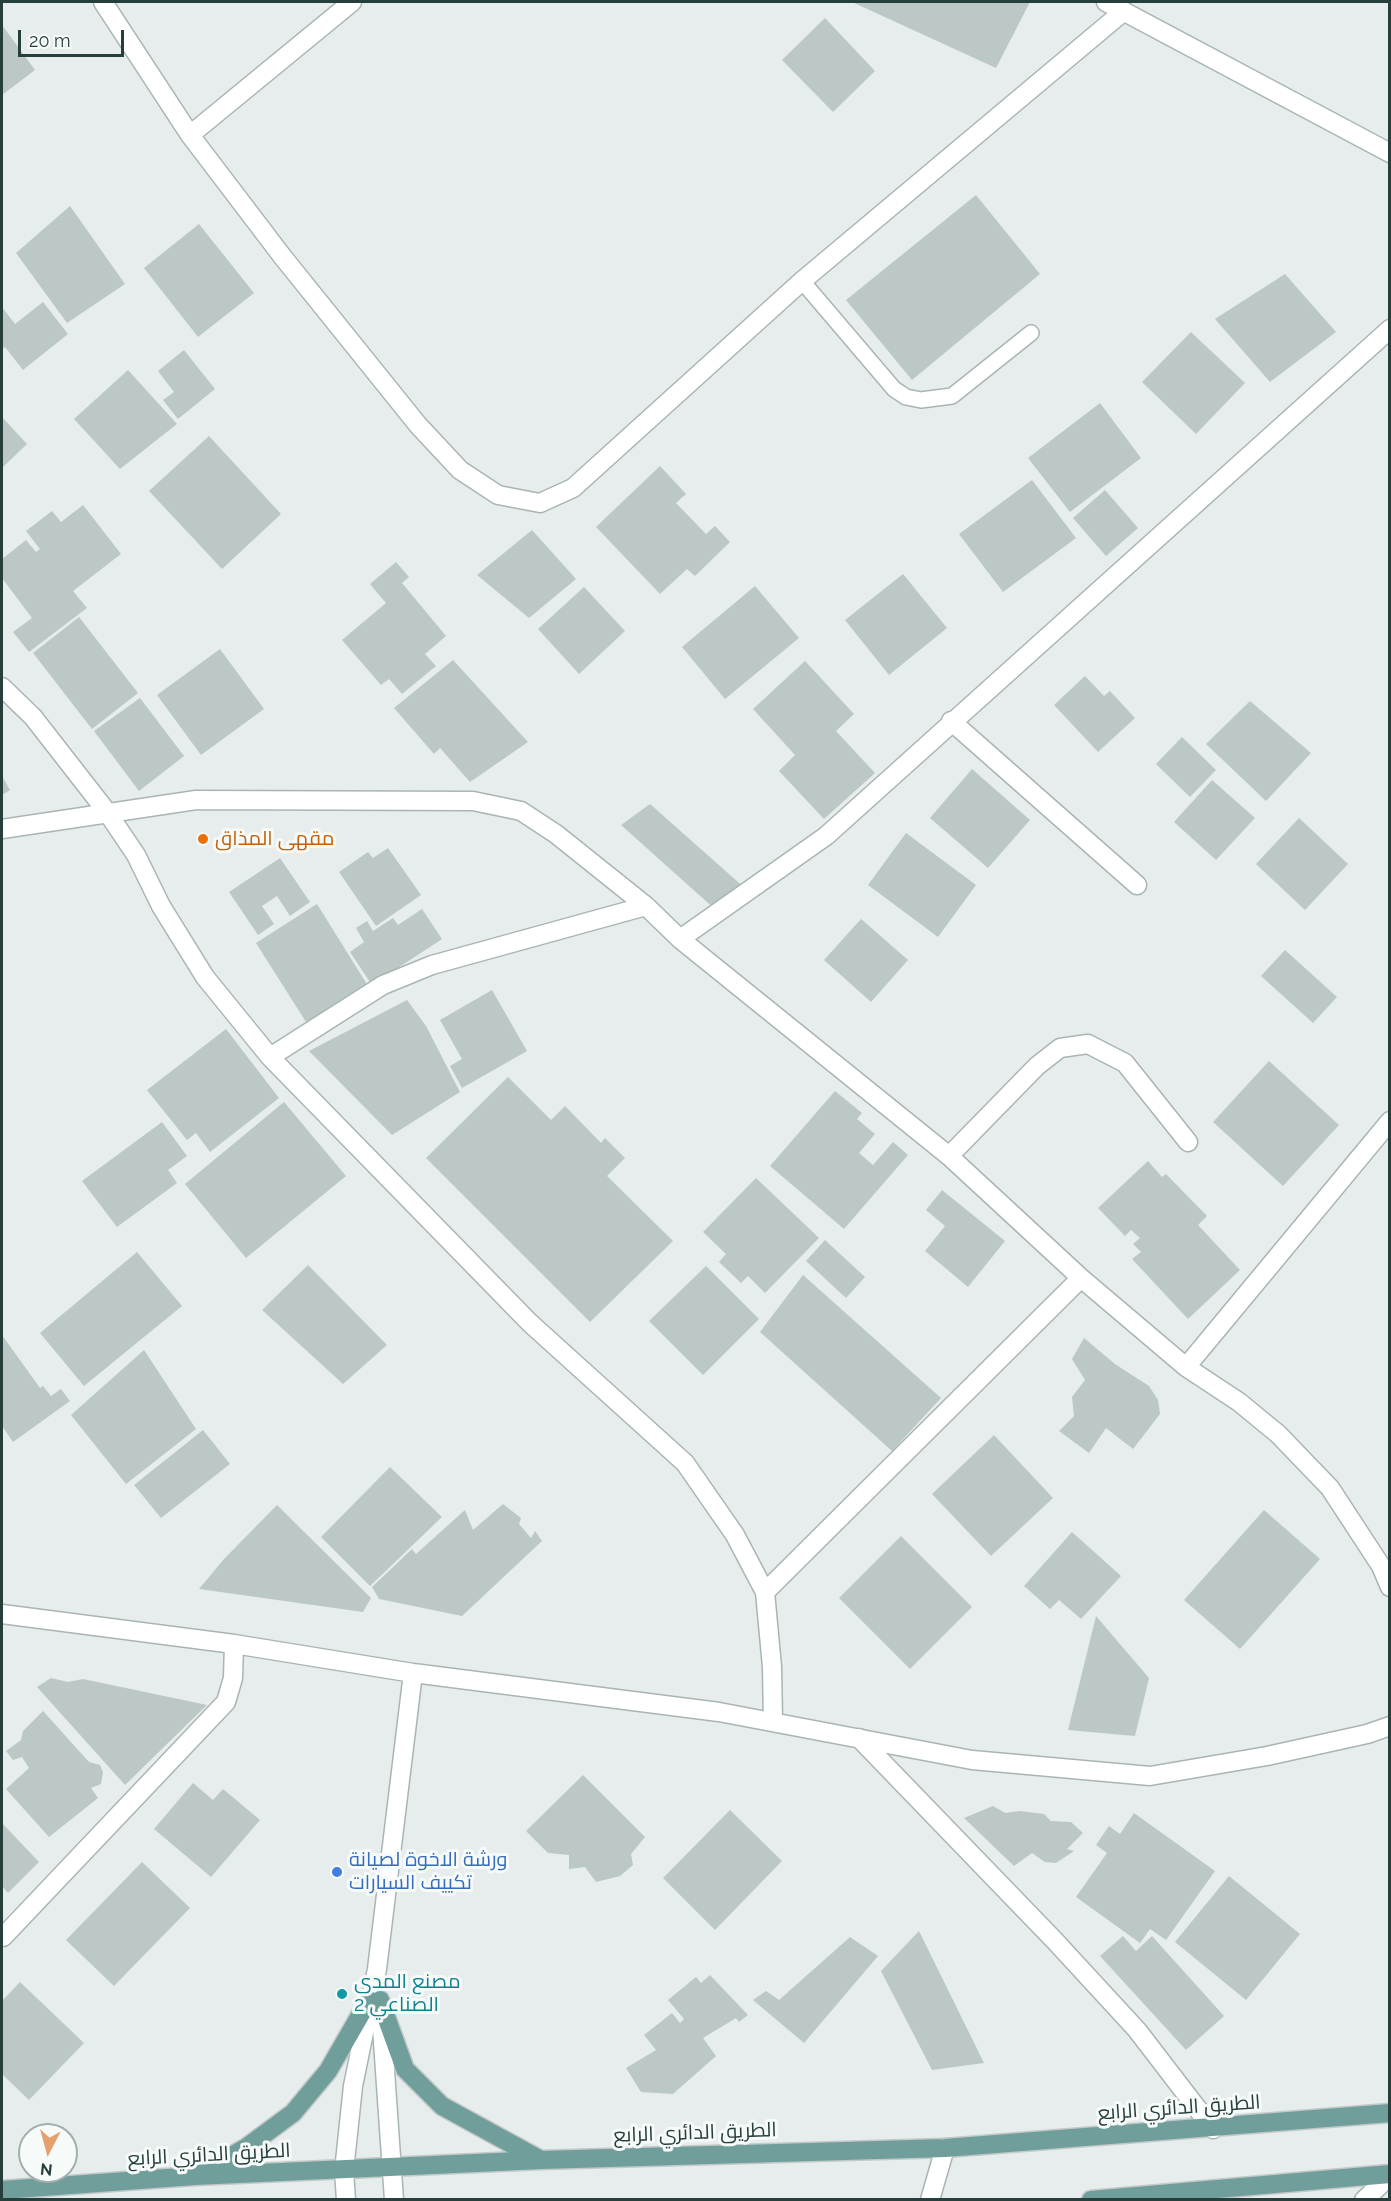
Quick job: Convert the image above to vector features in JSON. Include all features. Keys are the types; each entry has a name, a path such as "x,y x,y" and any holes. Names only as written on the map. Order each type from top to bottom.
{"main road":[{"path":"375,2000 405,2069 442,2106 541,2160"},
{"path":"195,2176 247,2147 293,2113 328,2071 375,2000"},
{"name":"الطريق الدائري الرابع","path":"2,2190 195,2176 344,2171 541,2160 945,2148 1213,2129 1389,2113"},
{"path":"1091,2199 1389,2175"}],"street":[{"path":"103,2 190,135 282,256 418,425 460,470 498,495 540,503 573,488 802,281 1124,11"},
{"path":"190,135 352,2"},
{"path":"1106,2 1389,153"},
{"path":"680,939 826,836 951,721 1389,329"},
{"path":"2,687 33,717 106,812 136,855 161,906 205,977 270,1058 530,1323 685,1463 735,1535 765,1592 772,1667 772,1720"},
{"path":"951,721 1137,885"},
{"path":"2,829 196,800 473,801 520,811 556,834 646,906 680,939 949,1156 1081,1278 1186,1367 1239,1402 1278,1434 1330,1488 1381,1566 1389,1587"},
{"path":"270,1058 383,985 432,965 646,906"},
{"path":"949,1156 1037,1066 1060,1048 1088,1044 1125,1063 1188,1142"},
{"path":"1186,1367 1389,1121"},
{"path":"765,1592 1081,1278"},
{"path":"2,1614 234,1644 413,1673 772,1720 972,1760 1150,1776 1267,1756 1367,1734 1389,1726"},
{"path":"3,1937 226,1702 233,1678 234,1644"},
{"path":"394,2199 393,2168 375,2000 413,1673"},
{"path":"859,1738 1055,1941 1137,2030 1213,2129"},
{"path":"346,2199 344,2171 353,2086 375,2000"},
{"path":"930,2199 945,2148"},
{"path":"1364,2199 1389,2175"}],"lane":[{"path":"802,281 894,389 906,397 921,400 951,396 1030,333"}],"building":[{"path":"852,2 1030,2 996,68"},
{"path":"825,18 875,71 833,112 782,60"},
{"path":"2,25 35,70 2,95"},
{"path":"976,195 1040,274 912,380 846,300"},
{"path":"70,206 125,284 67,323 16,253"},
{"path":"199,224 254,293 198,337 144,268"},
{"path":"1285,274 1336,332 1270,382 1215,319"},
{"path":"43,302 68,334 23,370 5,347 2,349 2,307 15,324"},
{"path":"1191,332 1245,383 1196,434 1142,382"},
{"path":"184,350 215,389 178,419 163,400 174,392 158,371"},
{"path":"128,370 177,424 120,469 74,419"},
{"path":"1100,403 1141,458 1070,512 1028,458"},
{"path":"2,417 27,444 2,468"},
{"path":"209,436 281,514 222,569 149,491"},
{"path":"660,466 686,494 676,503 706,534 715,526 730,542 695,576 687,569 660,594 596,527"},
{"path":"1032,480 1076,538 1003,592 959,534"},
{"path":"1105,490 1138,528 1106,556 1073,518"},
{"path":"83,505 121,554 73,591 87,608 29,652 13,632 32,618 2,578 2,559 26,540 36,552 40,549 26,531 52,511 61,522"},
{"path":"532,530 576,579 529,618 477,575"},
{"path":"396,562 409,577 402,583 446,636 425,654 436,666 402,694 389,679 381,685 342,640 386,603 370,584"},
{"path":"903,574 947,628 889,675 845,620"},
{"path":"755,586 799,638 725,699 682,647"},
{"path":"584,587 625,631 579,674 538,629"},
{"path":"79,617 138,693 92,729 33,653"},
{"path":"220,649 264,709 201,755 157,695"},
{"path":"453,660 528,742 470,782 440,748 434,754 394,708"},
{"path":"805,661 854,714 836,731 875,773 824,819 779,771 795,755 753,709"},
{"path":"1085,676 1104,696 1110,691 1135,718 1098,752 1054,705"},
{"path":"140,698 184,756 139,791 94,731"},
{"path":"1250,701 1311,753 1266,801 1206,744"},
{"path":"1182,737 1216,770 1190,797 1156,764"},
{"path":"972,769 1030,820 988,868 930,818"},
{"path":"2,776 10,790 2,795"},
{"path":"1212,780 1255,818 1216,860 1174,822"},
{"path":"650,804 747,890 717,911 621,825"},
{"path":"1299,818 1348,864 1305,910 1256,864"},
{"path":"906,833 976,885 938,937 868,885"},
{"path":"388,848 421,895 376,926 339,872 368,852 373,858"},
{"path":"280,858 310,902 290,916 277,896 262,906 274,924 258,935 229,892"},
{"path":"317,904 368,986 306,1022 256,943"},
{"path":"422,909 442,939 372,985 350,952 364,942 356,928 367,921 373,931 393,918 398,925"},
{"path":"861,919 908,960 871,1002 824,960"},
{"path":"1285,950 1337,997 1313,1023 1261,976"},
{"path":"492,990 527,1051 462,1088 450,1066 462,1059 440,1020"},
{"path":"407,1000 426,1026 460,1092 392,1135 309,1051"},
{"path":"226,1029 279,1098 210,1152 196,1133 187,1140 147,1090"},
{"path":"1269,1061 1339,1125 1283,1186 1213,1122"},
{"path":"508,1077 551,1120 565,1106 601,1143 605,1138 625,1158 607,1176 673,1241 590,1322 426,1158"},
{"path":"835,1091 862,1113 857,1119 875,1134 859,1153 873,1165 893,1142 908,1155 844,1229 770,1166"},
{"path":"284,1102 346,1176 246,1258 185,1184"},
{"path":"162,1122 187,1156 168,1170 177,1183 117,1227 82,1181"},
{"path":"1148,1161 1162,1177 1166,1174 1207,1216 1198,1225 1240,1270 1188,1319 1132,1259 1141,1252 1133,1244 1140,1238 1131,1230 1125,1236 1098,1208"},
{"path":"756,1178 819,1238 765,1293 748,1276 741,1283 719,1262 726,1254 703,1232"},
{"path":"942,1190 1005,1241 968,1287 925,1251 945,1226 926,1210"},
{"path":"825,1240 865,1277 846,1298 806,1261"},
{"path":"137,1252 182,1306 84,1386 40,1333"},
{"path":"308,1265 387,1345 343,1384 262,1310"},
{"path":"706,1266 759,1319 703,1375 649,1321"},
{"path":"803,1275 941,1398 892,1451 760,1332"},
{"path":"2,1335 40,1388 43,1386 51,1396 61,1389 70,1401 13,1442 2,1426"},
{"path":"1084,1338 1115,1364 1149,1386 1158,1400 1160,1414 1133,1449 1106,1428 1089,1453 1059,1431 1074,1416 1072,1397 1085,1380 1072,1359"},
{"path":"144,1350 196,1429 126,1484 71,1415"},
{"path":"203,1430 230,1464 161,1518 134,1485"},
{"path":"994,1435 1053,1498 991,1556 932,1494"},
{"path":"390,1467 442,1517 370,1586 321,1537"},
{"path":"503,1504 521,1518 519,1524 531,1538 535,1531 542,1541 462,1616 379,1599 372,1587 412,1549 416,1554 465,1510 473,1530"},
{"path":"277,1505 371,1598 363,1612 199,1589 224,1559"},
{"path":"1264,1510 1320,1559 1240,1649 1184,1600"},
{"path":"1072,1532 1121,1576 1081,1619 1059,1600 1050,1609 1024,1586"},
{"path":"901,1536 972,1607 910,1669 839,1598"},
{"path":"1096,1616 1149,1678 1135,1736 1068,1730"},
{"path":"51,1678 68,1682 83,1679 207,1705 125,1785 37,1687"},
{"path":"43,1711 89,1762 100,1765 103,1772 101,1784 91,1788 98,1798 49,1837 6,1789 29,1768 22,1757 13,1760 6,1751 21,1740 23,1731"},
{"path":"583,1775 645,1837 631,1854 633,1865 620,1876 596,1882 585,1867 569,1869 569,1855 548,1853 526,1831"},
{"path":"193,1783 213,1800 223,1789 260,1820 211,1877 154,1829"},
{"path":"993,1806 1005,1813 1020,1811 1044,1814 1051,1821 1071,1822 1083,1833 1067,1849 1074,1851 1056,1863 1045,1862 1032,1853 1014,1866 964,1818"},
{"path":"730,1810 782,1861 715,1930 663,1878"},
{"path":"1134,1813 1215,1871 1166,1940 1150,1929 1140,1943 1076,1897 1107,1853 1096,1845 1109,1826 1120,1834"},
{"path":"2,1823 39,1862 8,1893 2,1886"},
{"path":"142,1862 190,1908 114,1986 66,1940"},
{"path":"1229,1876 1300,1934 1246,2000 1175,1942"},
{"path":"919,1931 984,2063 932,2070 881,1971"},
{"path":"1123,1936 1136,1951 1152,1936 1224,2016 1186,2050 1100,1956"},
{"path":"850,1937 878,1956 804,2043 753,2000 766,1991 779,2000"},
{"path":"710,1975 748,2015 739,2022 736,2018 703,2038 716,2056 673,2094 641,2092 626,2068 656,2050 644,2035 672,2013 680,2023 684,2019 668,2000 696,1977 701,1983"},
{"path":"20,1982 84,2043 29,2100 2,2074 2,2001"}],"place":[{"name":"مقهى المذاق","path":"203,839"},
{"name":"ورشة الاخوة لصيانة تكييف السيارات","path":"337,1872"},
{"name":"مصنع المدى الصناعي 2","path":"342,1994"}]}
